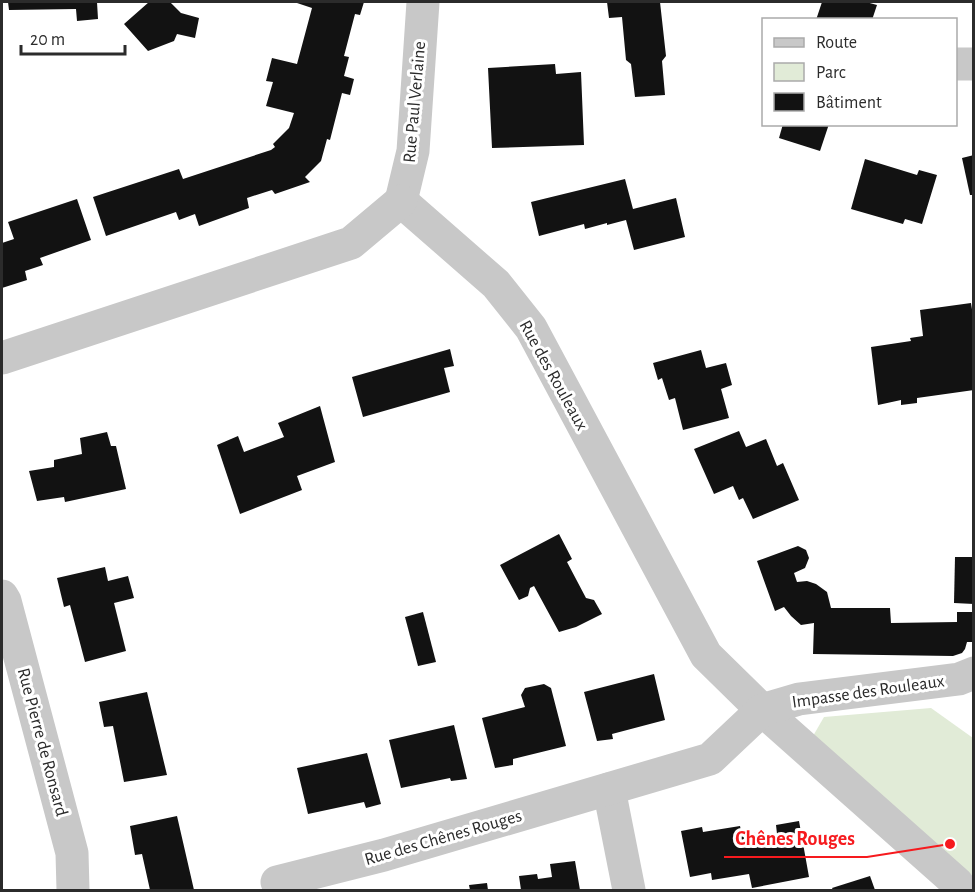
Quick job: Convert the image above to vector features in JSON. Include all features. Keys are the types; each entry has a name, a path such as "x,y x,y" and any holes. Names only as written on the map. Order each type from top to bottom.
{"street":[{"name":"Rue Paul Verlaine","path":"401,201 413,151 423,2"},
{"path":"957,64 974,63"},
{"path":"2,358 351,243 401,201"},
{"name":"Rue des Rouleaux","path":"401,201 496,284 531,328 706,655 762,710 957,883 962,891"},
{"name":"Rue Pierre de Ronsard","path":"2,596 6,601 72,853 73,891"},
{"name":"Impasse des Rouleaux","path":"762,710 799,699 959,679 974,673"},
{"name":"Rue des Chênes Rouges","path":"277,882 384,855 710,759 762,710"},
{"path":"609,789 629,891"}],"green space":[{"path":"931,708 973,738 973,890 813,736 824,717"}],"building":[{"path":"8,2 97,2 98,19 77,21 76,9 9,10"},
{"path":"149,2 170,2 181,13 199,18 195,38 177,34 174,41 148,51 124,24"},
{"path":"294,2 364,2 360,15 355,14 344,56 349,57 344,76 354,79 350,95 342,93 330,140 327,139 321,161 305,177 310,182 275,194 272,190 247,198 249,208 199,226 195,214 179,220 176,212 106,236 93,197 179,169 183,179 275,147 273,144 289,128 294,113 266,106 273,82 266,81 272,58 297,64 312,8"},
{"path":"607,2 660,2 666,56 662,61 665,95 635,97 631,64 626,60 622,17 609,18"},
{"path":"822,2 866,2 877,5 873,18 817,18"},
{"path":"555,64 556,74 581,72 584,145 492,148 488,68"},
{"path":"782,126 828,126 820,151 779,138"},
{"path":"974,155 974,195 970,195 962,158"},
{"path":"865,159 917,175 919,170 937,175 922,224 905,219 903,224 851,209"},
{"path":"625,179 633,209 676,198 685,237 634,250 626,220 585,229 584,224 539,236 531,202"},
{"path":"77,199 91,240 40,258 43,265 25,271 27,280 2,288 2,243 14,239 8,222"},
{"path":"971,303 974,322 974,336 972,336 974,390 917,398 917,403 901,405 901,400 878,405 871,347 911,341 910,338 923,336 920,310"},
{"path":"450,349 454,366 444,368 450,392 363,417 352,377"},
{"path":"701,350 706,368 726,363 732,385 721,389 729,418 683,430 675,398 669,400 662,378 658,380 653,363"},
{"path":"320,406 335,462 297,476 302,490 240,514 217,445 238,436 244,452 284,437 278,423"},
{"path":"739,431 746,447 766,439 777,466 783,463 799,500 753,519 743,498 739,500 733,486 714,494 694,449"},
{"path":"107,432 111,446 116,446 126,489 65,502 64,497 37,501 29,471 54,467 54,460 82,454 80,438"},
{"path":"559,534 572,559 567,562 586,598 594,600 602,614 576,627 559,632 534,586 530,588 528,596 519,600 500,565"},
{"path":"798,546 806,550 809,558 805,568 794,573 797,582 807,581 816,584 827,592 831,608 890,608 891,623 957,622 957,612 974,612 974,642 967,642 962,653 953,656 813,654 814,623 801,625 784,607 775,611 757,561"},
{"path":"955,557 974,557 974,604 954,603"},
{"path":"105,567 108,581 128,576 134,598 114,603 126,651 85,662 70,605 64,607 57,578"},
{"path":"423,612 436,662 418,666 405,617"},
{"path":"654,674 665,720 612,734 613,739 597,741 584,692"},
{"path":"544,684 551,688 566,746 513,759 513,765 495,768 482,718 525,707 521,695 525,688"},
{"path":"147,692 167,775 124,782 113,726 104,727 99,702"},
{"path":"454,725 467,779 451,781 450,778 401,788 389,740"},
{"path":"367,753 381,804 366,808 364,802 308,814 297,768"},
{"path":"177,816 194,890 150,890 142,854 135,855 130,826"},
{"path":"799,821 809,877 752,888 749,874 712,880 711,873 690,877 681,831 702,827 703,832 740,826 742,835 760,832 761,836 777,834 776,825"},
{"path":"575,861 580,890 521,890 519,876 537,874 538,879 552,877 550,864"},
{"path":"870,876 875,890 833,890 832,888"},
{"path":"487,883 488,890 470,890 469,885"}],"place":[{"name":"Chênes Rouges","path":"950,844"}]}
